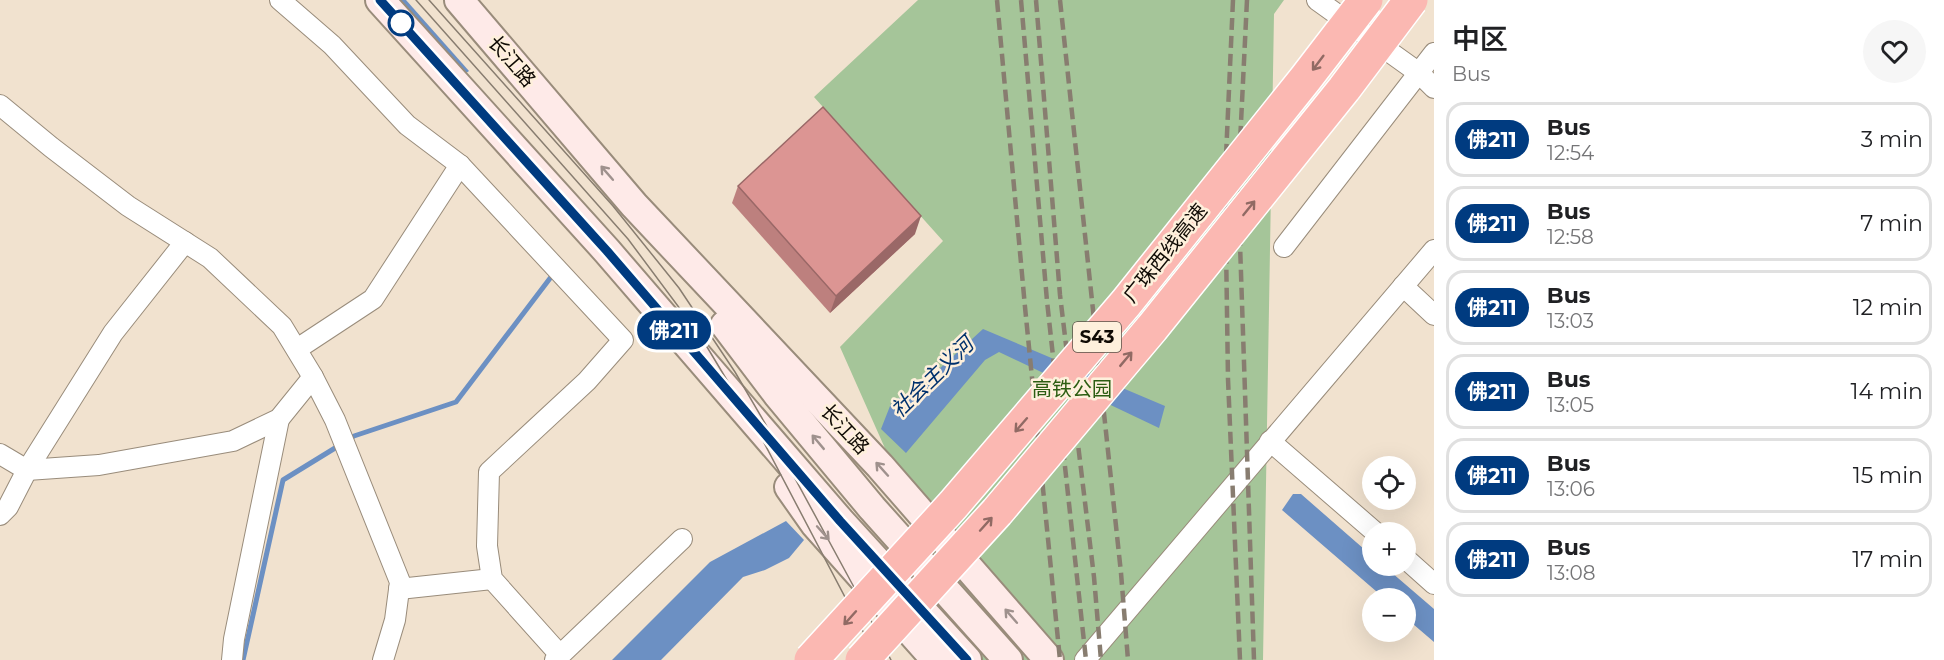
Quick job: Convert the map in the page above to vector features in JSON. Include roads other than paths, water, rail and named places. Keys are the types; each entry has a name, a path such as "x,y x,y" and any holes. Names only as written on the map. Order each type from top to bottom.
{"highway":[{"name":"广珠西线高速","path":"811,660 953,504 1126,303 1366,0"},
{"name":"广珠西线高速","path":"862,660 997,512 1145,337 1337,98 1411,0"}],"main road":[{"path":"380,0 607,251 840,521 967,660"},
{"name":"长江路","path":"459,0 634,205 880,466 1049,660"},
{"name":"长江路","path":"634,205 778,395 872,508 1008,660"},
{"path":"705,365 815,524 936,660"}],"street":[{"path":"280,0 332,45 406,125 460,165 623,340 587,381 489,472 487,546 492,579 558,658 682,539"},
{"path":"1317,0 1419,73 1434,88"},
{"path":"1284,247 1434,53"},
{"path":"0,105 128,206 210,258 282,326 313,377 335,420 400,582 395,620 383,660"},
{"path":"297,349 373,299 460,165"},
{"path":"0,515 8,507 27,470 113,333 185,242"},
{"path":"1085,660 1434,250"},
{"path":"1403,286 1434,315"},
{"path":"0,454 27,470 99,465 233,441 279,419 313,377"},
{"path":"232,660 234,639 279,419"},
{"path":"1270,441 1363,522"},
{"path":"1416,569 1434,584"},
{"path":"399,589 492,579"}],"water":[{"path":"388,0 406,0 469,71 459,78"},
{"name":"社会主义河","path":"983,329 1165,406 1159,428 999,352 985,360 906,453 881,429 892,401 915,391"},
{"path":"1293,494 1301,494 1362,547 1362,576 1396,576 1410,588 1372,588 1282,510"},
{"path":"786,521 804,540 789,558 765,570 743,577 661,660 612,660 710,562"},
{"path":"1416,594 1434,609 1434,642 1416,627"}],"waterway":[{"path":"348,440 456,402 551,277"},
{"path":"243,660 283,480 340,445"}],"tram line":[{"path":"416,0 628,239 701,337 760,435 878,660"},
{"path":"429,0 613,206 679,288 735,372 766,425 891,660"}],"railway":[{"path":"997,0 1060,660"},
{"path":"1021,0 1047,301 1086,660"},
{"path":"1036,0 1060,295 1094,577 1101,660"},
{"path":"1060,0 1121,573 1128,660"},
{"path":"1233,0 1225,179 1228,379 1240,660"},
{"path":"1247,0 1238,184 1254,660"}],"park label":[{"name":"高铁公园","path":"1072,389"}]}
